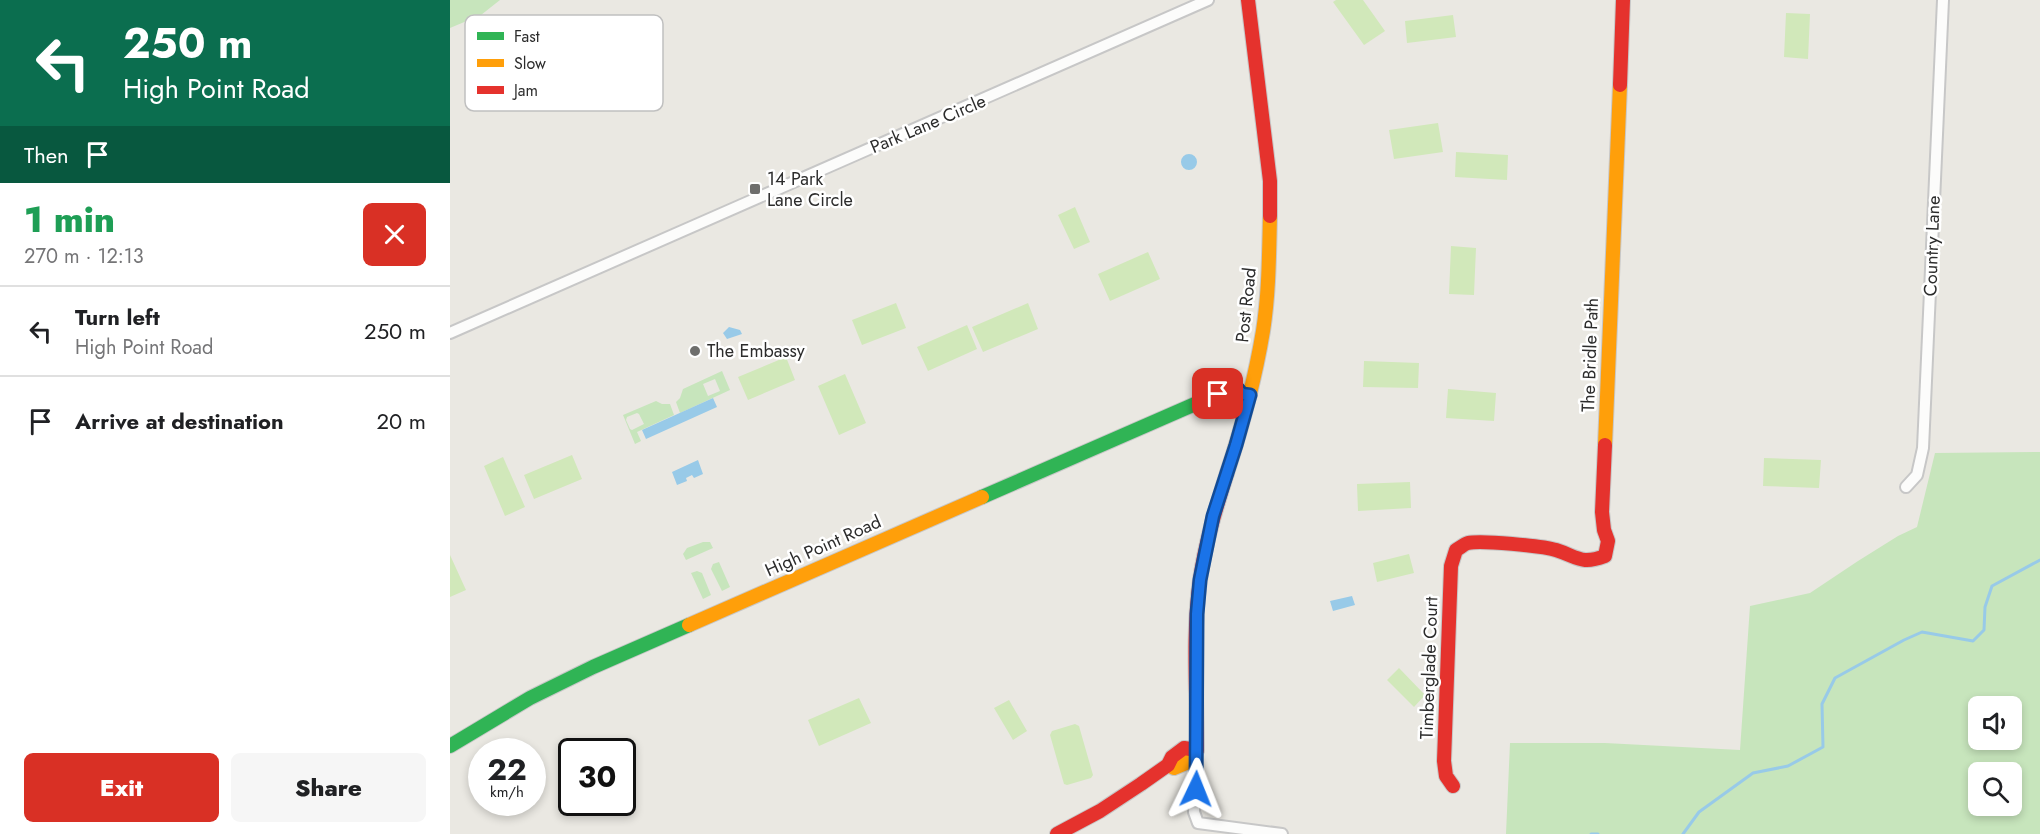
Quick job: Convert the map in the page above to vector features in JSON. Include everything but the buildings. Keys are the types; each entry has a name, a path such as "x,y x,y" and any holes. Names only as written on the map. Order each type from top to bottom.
{"street":[{"name":"Park Lane Circle","path":"450,333 1208,0"},
{"name":"Post Road","path":"1248,0 1269,182 1269,268 1263,330 1246,394 1236,445 1213,516 1200,580 1197,614 1197,750 1194,812 1198,823 1282,834"},
{"name":"The Bridle Path","path":"1456,550 1469,543 1527,545 1556,550 1578,559 1592,561 1605,556 1608,541 1602,512 1623,0"},
{"name":"Country Lane","path":"1906,487 1917,475 1923,448 1943,0"},
{"name":"High Point Road","path":"450,746 530,698 593,667 1218,394 1223,389 1238,389 1246,394"},
{"name":"Timberglade Court","path":"1453,786 1446,776 1444,761 1451,566 1456,550"},
{"path":"1057,834 1086,820 1168,765 1174,768 1186,764 1197,750"}],"green space":[{"path":"450,0 500,0 481,15 465,15 465,22 450,28"},
{"path":"1363,0 1385,31 1364,45 1333,2"},
{"path":"1786,13 1810,14 1808,59 1784,57"},
{"path":"1453,15 1456,37 1407,43 1405,21"},
{"path":"1438,123 1443,152 1394,159 1389,130"},
{"path":"1456,152 1508,155 1507,180 1455,177"},
{"path":"1075,207 1090,242 1074,249 1058,215"},
{"path":"1451,246 1476,248 1474,295 1449,294"},
{"path":"1148,252 1160,279 1110,301 1098,274"},
{"path":"896,303 906,328 862,345 852,320"},
{"path":"1028,303 1038,329 983,352 972,327"},
{"path":"967,325 977,349 928,371 917,347"},
{"path":"786,357 795,380 748,400 738,377"},
{"path":"1364,361 1419,363 1418,388 1363,387"},
{"path":"722,371 730,390 680,413 676,402 683,389","holes":["715,379 720,391 708,396 703,384"]},
{"path":"845,374 866,423 839,435 818,386"},
{"path":"1448,389 1496,393 1494,421 1446,418"},
{"path":"656,401 670,404 674,415 637,432 641,441 635,444 623,415","holes":["639,414 644,424 630,429 627,417"]},
{"path":"2040,452 2040,834 1506,834 1510,743 1605,743 1740,750 1750,606 1810,593 1898,536 1917,527 1935,453"},
{"path":"572,455 582,479 534,499 524,475"},
{"path":"503,457 525,507 505,516 484,466"},
{"path":"1764,458 1821,460 1819,488 1763,486"},
{"path":"1410,482 1411,508 1358,511 1357,484"},
{"path":"710,542 713,548 686,560 683,554 687,548"},
{"path":"1409,554 1414,573 1377,582 1373,563"},
{"path":"450,555 466,590 450,597"},
{"path":"719,562 730,587 722,591 711,569 713,564"},
{"path":"697,571 702,573 711,595 703,599 691,573"},
{"path":"1399,668 1425,695 1414,707 1387,680"},
{"path":"859,698 871,723 819,746 808,720"},
{"path":"1009,700 1027,731 1013,740 994,708"},
{"path":"1075,724 1079,726 1093,775 1091,778 1067,785 1064,784 1050,735 1052,731"}],"water":[{"path":"1189,154 1197,162 1189,170 1181,162"},
{"path":"729,327 740,330 742,334 727,339 723,333"},
{"path":"713,398 717,407 646,439 642,430"},
{"path":"698,460 703,474 694,478 692,475 686,478 687,481 677,485 672,472"},
{"path":"1352,596 1355,605 1333,611 1330,601"}],"waterway":[{"path":"1683,834 1699,812 1753,773 1788,766 1823,747 1822,704 1835,678 1922,632 1973,641 1984,630 1985,607 1992,586 2040,560"},
{"path":"1591,834 1598,834"}],"traffic: fast":[{"path":"982,497 1218,394 1223,389 1238,389 1242,394 1250,395"},
{"path":"450,746 530,698 593,667 689,625"}],"traffic: slow":[{"path":"1605,445 1620,85"},
{"path":"1227,473 1248,403 1263,331 1268,288 1270,216"},
{"path":"689,625 982,497"},
{"path":"1168,765 1174,768 1186,763 1197,750"}],"traffic: jam":[{"path":"1248,0 1270,181 1270,216"},
{"path":"1620,85 1623,0"},
{"path":"1453,786 1446,776 1444,761 1451,566 1456,550 1468,543 1485,542 1549,548 1585,560 1605,556 1608,541 1602,512 1605,445"},
{"path":"1197,750 1198,601 1208,540 1227,473"},
{"path":"1057,834 1100,811 1141,784 1168,765 1172,757 1184,748 1197,750"}],"place":[{"name":"14 Park Lane Circle","path":"755,189"},
{"name":"The Embassy","path":"695,351"}],"route":[{"path":"1196,789 1197,614 1200,580 1213,516 1250,395 1242,394 1238,389 1223,389 1218,394"}]}
